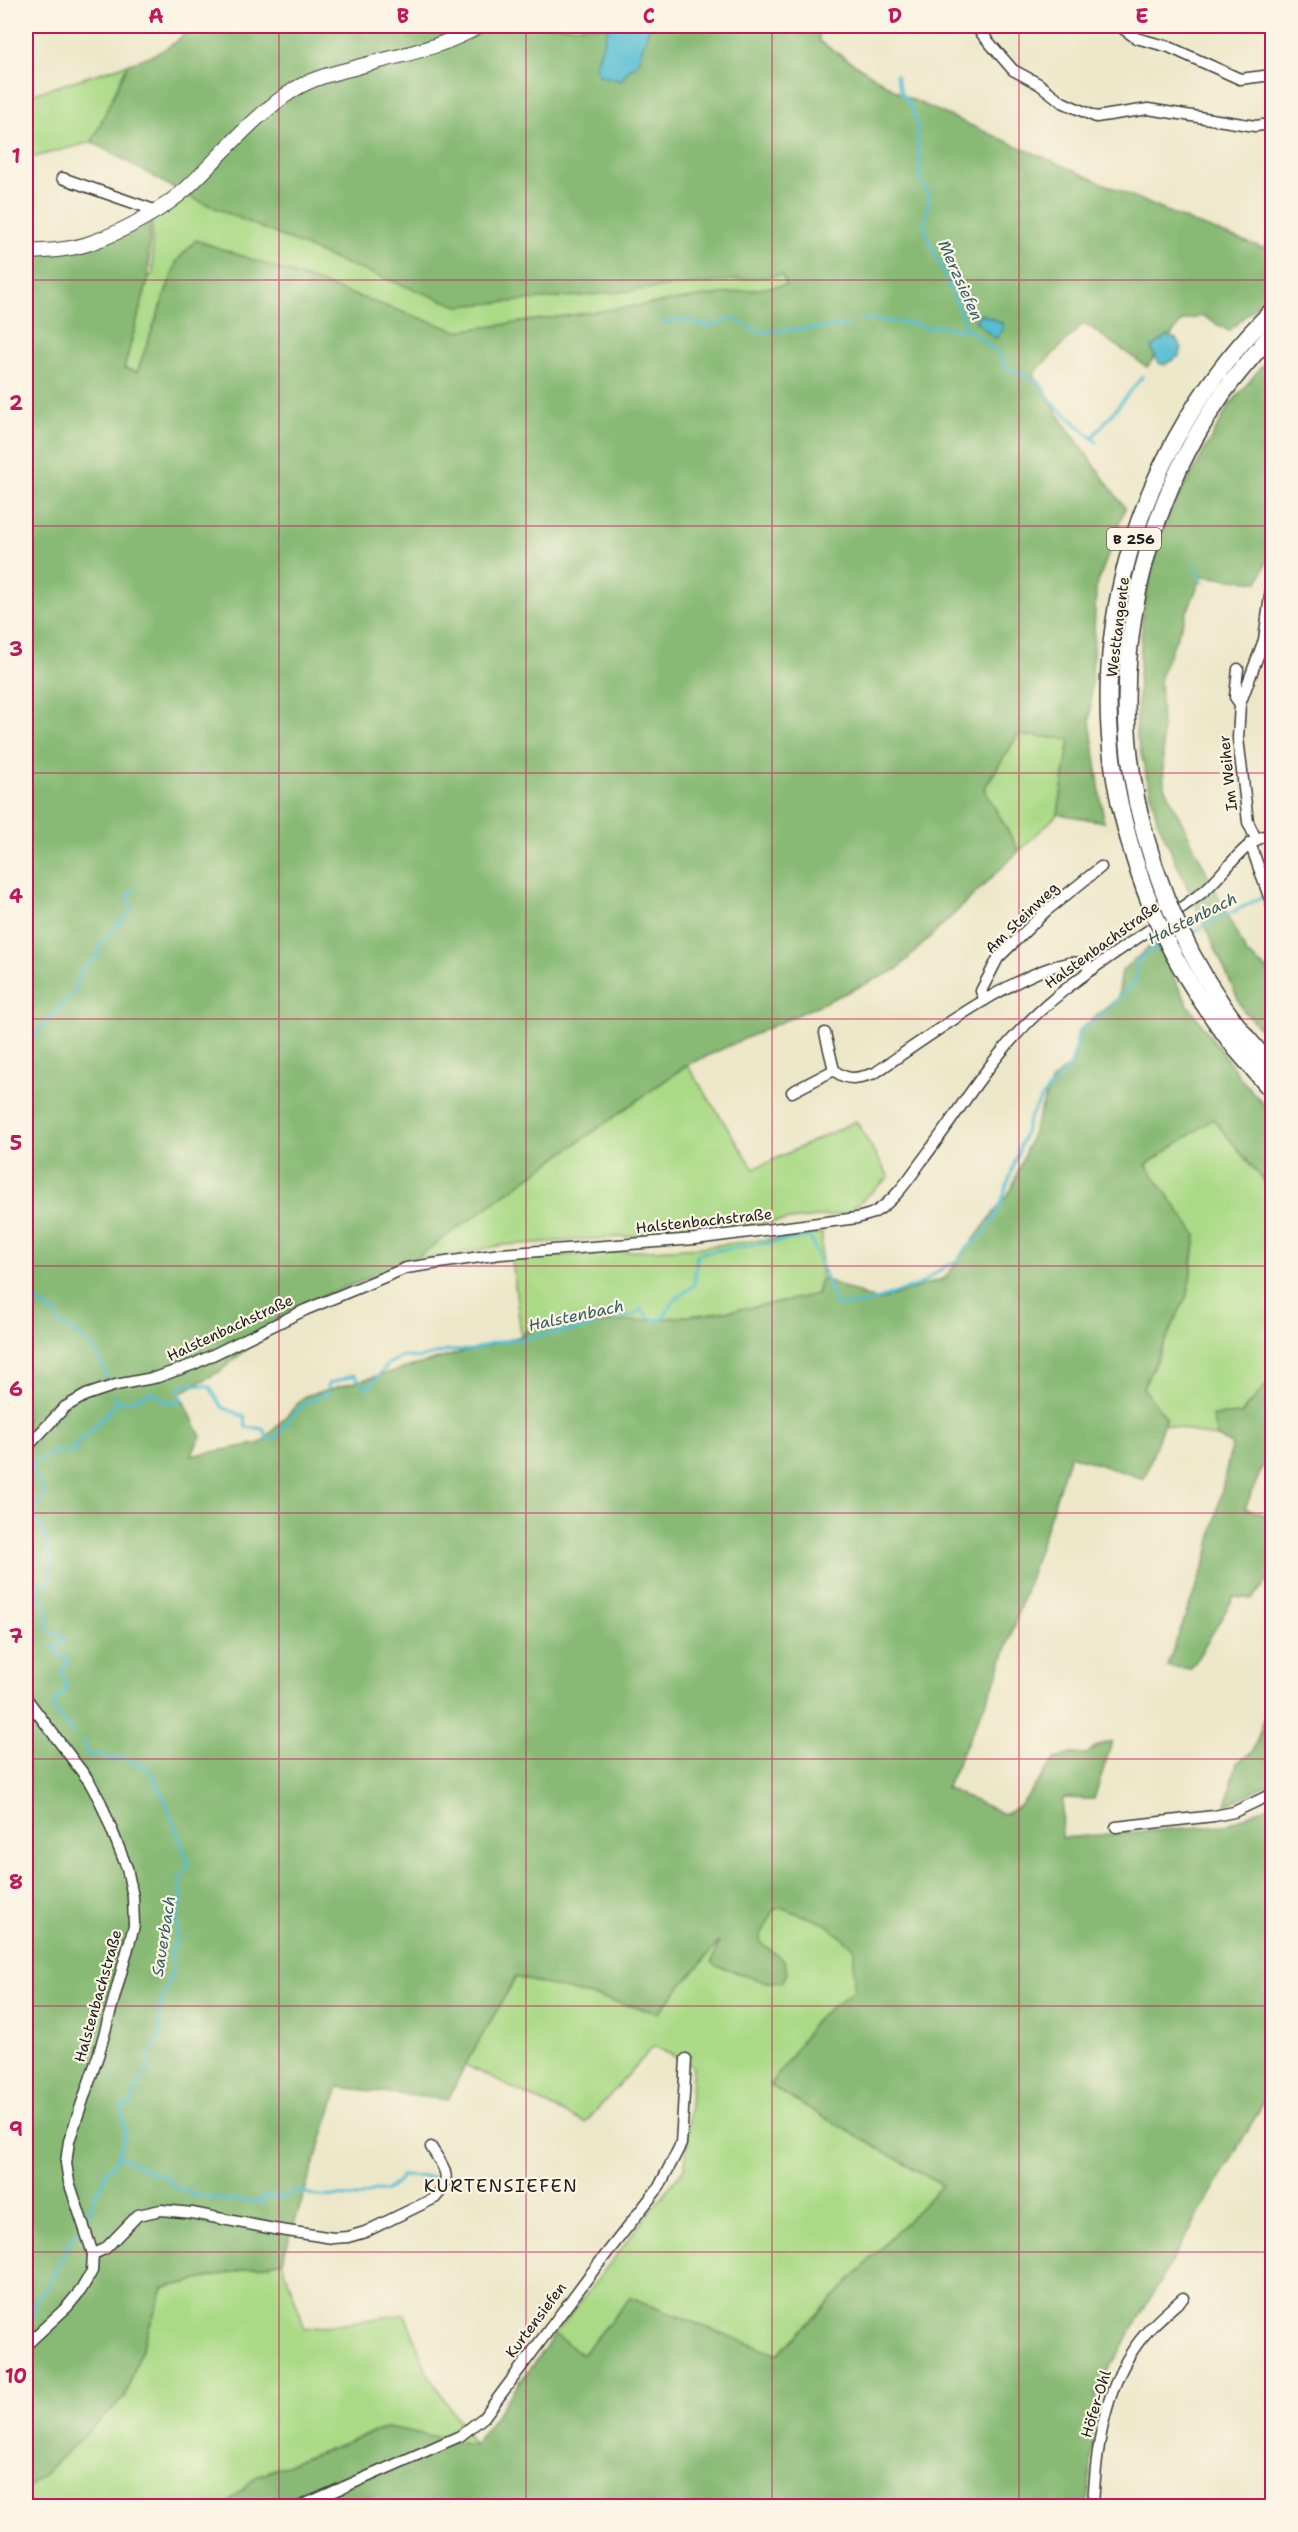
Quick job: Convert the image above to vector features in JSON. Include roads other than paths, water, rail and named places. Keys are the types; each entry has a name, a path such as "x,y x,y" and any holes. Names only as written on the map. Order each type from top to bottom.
{"highway":[{"name":"Westtangente","path":"1129,804 1113,764 1110,684 1118,603 1134,537 1159,473 1191,412 1230,357 1272,311"},
{"name":"Westtangente","path":"1129,804 1126,668 1133,617 1145,563 1158,520 1185,457 1224,392 1272,333"},
{"name":"B 256","path":"1129,804 1142,885 1175,960 1196,995 1242,1044 1272,1067"},
{"name":"B 256","path":"1242,1044 1272,1091"}],"main road":[{"path":"26,252 91,243 117,232 154,210 185,190 260,116 294,90 318,78 466,34 479,26"}],"street":[{"path":"975,26 1013,70 1039,84 1062,102 1096,117 1148,109 1255,126 1272,124"},
{"path":"1119,26 1136,38 1169,47 1240,79 1272,75"},
{"path":"62,178 154,210"},
{"name":"Im Weiher","path":"1272,582 1264,640 1240,704 1239,748 1248,822 1272,905"},
{"name":"Im Weiher","path":"1238,669 1235,697 1240,704"},
{"path":"1253,841 1272,834"},
{"name":"Halstenbachstraße","path":"26,1448 65,1407 86,1395 116,1385 158,1377 194,1364 305,1310 406,1268 500,1254 695,1239 857,1218 874,1213 901,1188 1016,1035 1058,995 1204,890 1253,841"},
{"name":"Am Steinweg","path":"985,1000 981,991 998,958 1046,911 1101,867"},
{"path":"825,1033 834,1070 842,1077 857,1079 875,1073 985,1000 1032,974 1064,964 1085,963 1093,969"},
{"path":"792,1092 834,1070"},
{"name":"Halstenbachstraße","path":"26,1698 89,1781 118,1840 133,1897 134,1926 99,2053 69,2140 66,2163 69,2182 93,2254"},
{"path":"1116,1827 1234,1812 1272,1794"},
{"name":"Kurtensiefen","path":"301,2506 460,2436 484,2417 588,2276 659,2187 681,2144 686,2059"},
{"path":"26,2345 68,2307 81,2290 92,2271 93,2254 105,2249 138,2215 161,2210 192,2213 274,2229 333,2238 348,2238 435,2198 444,2189 446,2175 443,2163 431,2147"},
{"name":"Höfer-Ohl","path":"1093,2506 1095,2458 1110,2396 1120,2374 1146,2333 1183,2298"}],"water":[{"path":"609,26 650,26 636,66 629,69 621,81 599,75 595,67"},
{"path":"981,314 1002,323 1003,329 998,337 994,338 975,321"},
{"path":"1167,336 1176,339 1182,348 1179,356 1164,365 1159,363 1151,348"}],"waterway":[{"name":"Merzsiefen","path":"896,75 902,94 911,106 917,125 920,178 929,197 924,227 967,328 998,353 1007,368 1039,382 1055,405 1097,442"},
{"path":"663,323 683,320 711,327 731,318 759,332 848,326"},
{"path":"862,319 917,324 927,328 943,326 956,330 966,328"},
{"path":"1093,437 1142,377"},
{"name":"Merzsiefen","path":"1195,565 1203,583"},
{"path":"26,1045 76,989 79,975 96,959 102,941 131,911 129,895 135,888"},
{"name":"Halstenbach","path":"1187,935 1265,896"},
{"name":"Halstenbach","path":"117,1402 133,1400 152,1392 169,1404 181,1400 179,1390 183,1384 209,1386 222,1407 245,1417 246,1427 264,1429 268,1439 274,1439 303,1405 328,1393 328,1384 354,1375 365,1387 370,1386 388,1364 403,1356 418,1358 448,1351 473,1350 491,1343 588,1328 602,1320 635,1315 641,1309 648,1317 661,1321 674,1301 694,1285 697,1256 701,1253 807,1237 811,1239 835,1302 839,1306 868,1303 921,1284 958,1260 964,1250 986,1233 999,1209 1030,1117 1045,1093 1071,1065 1080,1031 1106,1011 1135,982 1137,962 1145,954 1162,946"},
{"path":"26,1294 56,1314 59,1323 89,1344 99,1357 107,1377"},
{"path":"113,1395 117,1402"},
{"name":"Sauerbach","path":"73,1733 54,1709 55,1700 66,1688 62,1671 68,1662 67,1657 59,1656 53,1645 65,1642 60,1633 51,1634 45,1622 49,1620 39,1584 49,1582 51,1565 42,1529 32,1515 42,1500 44,1491 33,1474 33,1463 49,1456 52,1451 73,1453 77,1450 73,1446 89,1433 117,1402"},
{"path":"26,1588 39,1587"},
{"name":"Sauerbach","path":"82,1741 86,1746 86,1754 90,1756 102,1754 108,1760 120,1757 148,1768 164,1797 189,1864 179,1882 182,1899 177,1916 177,1940 170,1950 173,1968 161,2002 159,2039 148,2057 148,2067 133,2094 134,2100 131,2104 122,2107 125,2137 115,2163 105,2173 104,2183 96,2192 89,2213"},
{"path":"118,2155 148,2171 167,2177 173,2187 193,2194 215,2199 263,2203 263,2198 268,2196 275,2199 298,2191 318,2196 359,2197 374,2191 385,2191 398,2182 401,2176 434,2177"},
{"name":"Sauerbach","path":"26,2323 35,2313 36,2300 47,2288 70,2241 79,2230"}],"district":[{"name":"KURTENSIEFEN","path":"501,2186"}]}
